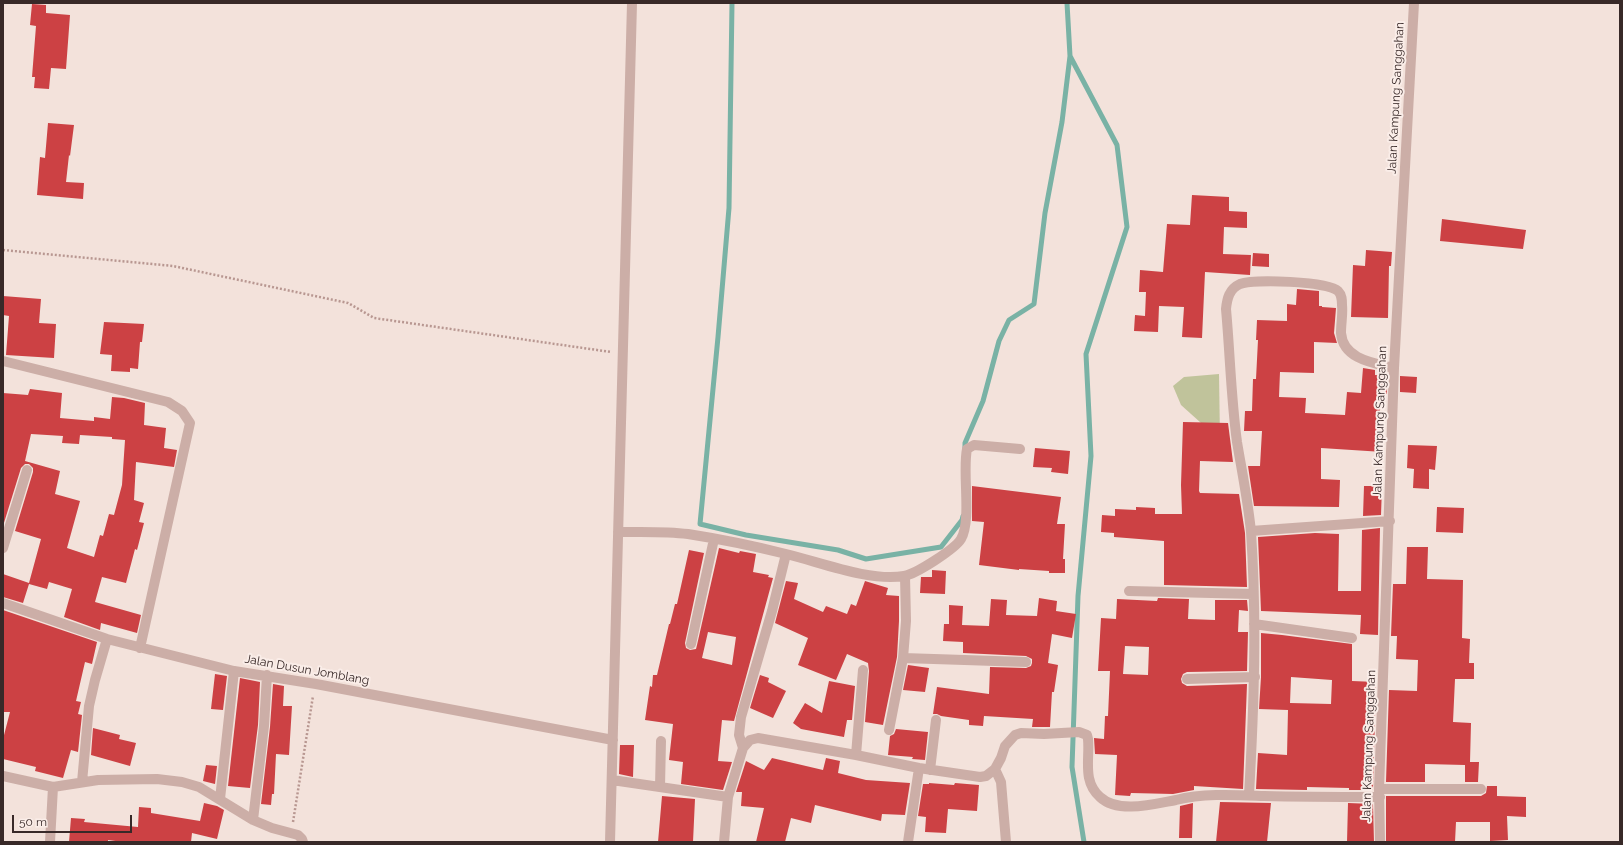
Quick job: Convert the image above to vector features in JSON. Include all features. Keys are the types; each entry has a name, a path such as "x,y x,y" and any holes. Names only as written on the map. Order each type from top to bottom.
{"street":[{"path":"610,842 632,3"},
{"name":"Jalan Kampung Sanggahan","path":"1380,842 1379,793 1390,521 1394,368 1414,3"},
{"path":"1249,795 1255,677 1251,531 1238,444 1230,375 1226,309 1227,297 1239,284 1258,281 1309,283 1331,288 1338,291 1342,296 1343,311 1341,332 1344,346 1350,352 1363,359 1394,368"},
{"path":"3,361 168,402 182,410 190,423 140,648"},
{"path":"618,532 687,534 786,554 865,574 885,577 905,576 917,571 956,547 962,538 966,516 967,448 974,445 1020,449"},
{"path":"3,548 6,526 27,470"},
{"path":"1251,531 1390,521"},
{"path":"691,644 714,539"},
{"path":"743,748 739,735 741,717 772,611 786,554"},
{"path":"889,730 903,658 906,621 905,576"},
{"path":"1129,591 1253,594"},
{"name":"Jalan Dusun Jomblang","path":"3,603 107,639 234,671 267,675 613,740"},
{"path":"1254,624 1352,638"},
{"path":"82,782 89,706 107,639"},
{"path":"903,658 1026,662"},
{"path":"856,755 863,670"},
{"path":"220,799 234,671"},
{"path":"252,820 264,720 267,675"},
{"path":"1187,679 1255,677"},
{"path":"930,770 936,720"},
{"path":"724,842 728,797 743,748 750,740 758,738 856,755 930,770 980,777 990,774 995,769 1005,746 1015,735 1021,733 1044,734 1079,732 1087,735 1088,739 1087,765 1092,788 1100,797 1108,802 1130,806 1144,806 1198,797 1481,789"},
{"path":"660,787 661,741"},
{"path":"908,842 919,768"},
{"path":"995,769 1001,782 1006,842"},
{"path":"3,776 53,786 98,780 157,779 182,782 199,787 252,820 272,828 298,835 303,842"},
{"path":"612,780 728,797"},
{"path":"50,842 53,786"}],"path":[{"path":"3,250 173,266 348,303 374,318 623,354"},
{"path":"291,832 316,684"}],"green space":[{"path":"1219,374 1220,440 1181,405 1173,386 1184,377"}],"building":[{"path":"32,4 46,5 46,13 70,15 66,69 51,68 49,89 34,88 35,77 32,77 36,26 30,25"},
{"path":"48,123 74,125 66,182 84,183 83,199 37,195 40,157 45,158"},
{"path":"1192,195 1229,197 1229,211 1247,212 1247,228 1224,227 1223,254 1251,255 1250,275 1205,272 1202,338 1182,337 1184,307 1159,306 1158,332 1134,331 1135,315 1145,316 1146,292 1139,292 1140,270 1163,272 1167,224 1190,225"},
{"path":"1442,219 1526,230 1523,249 1440,241"},
{"path":"1366,250 1392,252 1391,266 1389,266 1388,318 1351,317 1353,265 1365,266"},
{"path":"1253,253 1269,254 1269,267 1252,266"},
{"path":"1297,289 1319,291 1319,306 1336,308 1334,333 1337,343 1314,342 1314,373 1280,372 1279,397 1306,398 1305,413 1345,415 1347,392 1361,393 1363,368 1375,370 1375,375 1387,376 1387,394 1381,393 1379,424 1384,424 1383,452 1321,448 1321,479 1340,480 1339,507 1254,506 1248,466 1260,466 1262,431 1244,431 1245,411 1252,411 1253,379 1256,379 1258,340 1256,340 1257,320 1287,321 1287,304 1296,305"},
{"path":"3,296 41,299 39,323 56,324 54,358 6,355 9,316 3,315"},
{"path":"104,322 144,324 142,342 140,342 138,369 130,368 130,372 111,371 112,355 100,354"},
{"path":"1400,376 1417,377 1416,393 1400,392"},
{"path":"30,389 62,393 60,418 94,421 94,417 110,419 112,397 145,403 144,425 166,428 164,448 177,450 174,467 136,462 134,500 144,503 139,522 144,523 137,550 135,549 126,583 102,577 95,602 141,615 137,633 101,623 100,630 64,617 72,589 49,582 47,589 29,584 23,603 3,597 3,574 29,583 41,539 15,531 33,472 33,468 29,464 25,464 21,468 3,526 3,393 28,395","holes":["31,434 63,436 62,443 79,444 80,435 112,437 112,439 125,440 122,485 114,515 109,514 103,536 100,535 94,557 67,548 80,501 55,494 60,471 25,461"]},
{"path":"1183,422 1228,423 1233,462 1200,461 1199,491 1200,493 1239,494 1245,533 1247,587 1164,585 1164,541 1114,537 1114,533 1101,532 1102,515 1115,516 1115,509 1136,510 1136,507 1155,508 1155,514 1182,514 1181,485"},
{"path":"1408,445 1437,446 1435,470 1429,469 1429,489 1413,488 1414,469 1407,468"},
{"path":"1035,448 1070,451 1068,474 1051,472 1052,468 1033,467"},
{"path":"972,486 1061,497 1057,524 1065,524 1063,559 1065,559 1065,573 1049,573 1049,571 1019,570 979,565 984,522 972,521"},
{"path":"1364,486 1382,486 1381,515 1363,516"},
{"path":"1437,507 1464,508 1463,533 1436,532"},
{"path":"1380,528 1378,635 1360,634 1361,615 1261,611 1258,537 1315,533 1339,534 1338,591 1361,591 1362,530"},
{"path":"1407,547 1428,547 1427,579 1463,580 1462,638 1470,639 1469,663 1474,663 1474,679 1455,679 1453,722 1471,723 1470,762 1479,762 1478,782 1465,782 1465,765 1425,764 1425,782 1386,782 1389,690 1417,691 1418,660 1396,659 1397,636 1391,636 1393,584 1406,584"},
{"path":"719,548 739,553 740,551 756,554 753,572 769,575 768,577 773,578 734,721 722,720 718,761 732,762 723,790 681,784 683,762 669,760 673,724 645,720 650,686 652,687 653,675 657,675 669,624 675,604 677,604 689,550 704,553 685,643 686,648 690,650 696,649","holes":["708,632 736,637 732,665 702,658"]},
{"path":"932,570 946,571 945,594 920,593 921,577 932,577"},
{"path":"786,581 798,583 794,599 823,612 826,606 847,614 851,604 856,606 865,581 888,588 886,595 899,596 897,657 883,725 865,722 869,671 868,663 847,654 836,680 798,665 808,638 775,623"},
{"path":"1039,598 1057,601 1056,611 1076,614 1072,638 1052,634 1048,663 1058,665 1054,692 1052,692 1050,727 1032,727 1033,719 984,716 983,726 969,725 969,720 933,714 937,687 989,694 990,667 1026,668 1031,666 1032,663 1032,659 1026,656 963,653 963,642 943,641 944,624 949,624 949,605 963,606 962,625 989,626 991,599 1007,600 1006,615 1037,616"},
{"path":"1158,598 1189,599 1188,619 1215,620 1215,600 1247,600 1248,611 1239,610 1238,632 1248,632 1247,671 1187,672 1183,674 1181,679 1182,683 1187,686 1247,684 1243,789 1194,786 1194,790 1173,794 1131,793 1130,796 1115,795 1117,755 1095,754 1094,738 1104,739 1105,716 1108,716 1110,671 1098,671 1101,618 1116,619 1117,599 1157,601","holes":["1125,646 1149,647 1148,675 1123,674"]},
{"path":"3,610 97,642 92,664 85,662 76,701 81,702 78,714 82,715 78,752 71,750 63,778 35,771 36,767 3,759 3,739 10,712 3,712"},
{"path":"1261,633 1352,644 1352,681 1376,682 1373,790 1307,787 1307,790 1256,789 1258,753 1287,755 1288,710 1259,709","holes":["1291,677 1332,680 1331,704 1290,703"]},
{"path":"908,665 929,668 925,692 903,690"},
{"path":"215,674 227,676 223,710 211,709"},
{"path":"760,675 769,678 768,682 786,691 773,718 750,708"},
{"path":"240,678 260,682 258,725 250,788 228,786"},
{"path":"829,681 855,686 852,720 847,720 844,737 801,729 793,723 805,703 822,713"},
{"path":"273,684 284,686 283,706 292,706 289,755 276,754 274,794 272,794 271,805 261,804 270,727"},
{"path":"93,728 120,735 119,739 136,743 130,766 91,755"},
{"path":"896,729 928,732 925,760 912,759 913,757 888,755 890,736 894,734"},
{"path":"620,745 634,745 633,777 619,774"},
{"path":"772,758 823,770 826,758 840,761 838,773 866,780 910,783 905,815 882,814 881,821 815,805 811,823 791,818 785,842 756,842 764,808 741,806 742,792 736,792 746,761 764,770"},
{"path":"206,765 217,766 215,784 203,781"},
{"path":"923,784 979,785 977,811 948,809 946,833 925,832 926,817 918,816"},
{"path":"1487,786 1497,786 1497,796 1526,797 1526,817 1507,816 1508,840 1490,841 1490,822 1456,822 1455,842 1386,842 1386,796 1481,796 1486,793"},
{"path":"662,796 695,799 693,842 658,842"},
{"path":"1220,802 1271,803 1267,842 1216,842"},
{"path":"204,803 217,806 224,810 217,839 192,833 191,842 123,842 108,840 108,842 69,842 71,818 85,819 84,822 138,827 139,807 151,808 151,813 200,821"},
{"path":"1193,803 1192,838 1179,838 1180,806"},
{"path":"1348,803 1373,804 1374,842 1347,842"}],"waterway":[{"path":"732,3 729,208 700,524 746,535 838,550 866,559 941,547 962,520 963,516"},
{"path":"1067,3 1070,56 1117,145 1127,227 1086,354 1091,456 1078,596 1072,767 1084,842"},
{"path":"965,450 965,443 983,401 999,341 1009,320 1034,304 1045,213 1062,122 1070,56"}]}
